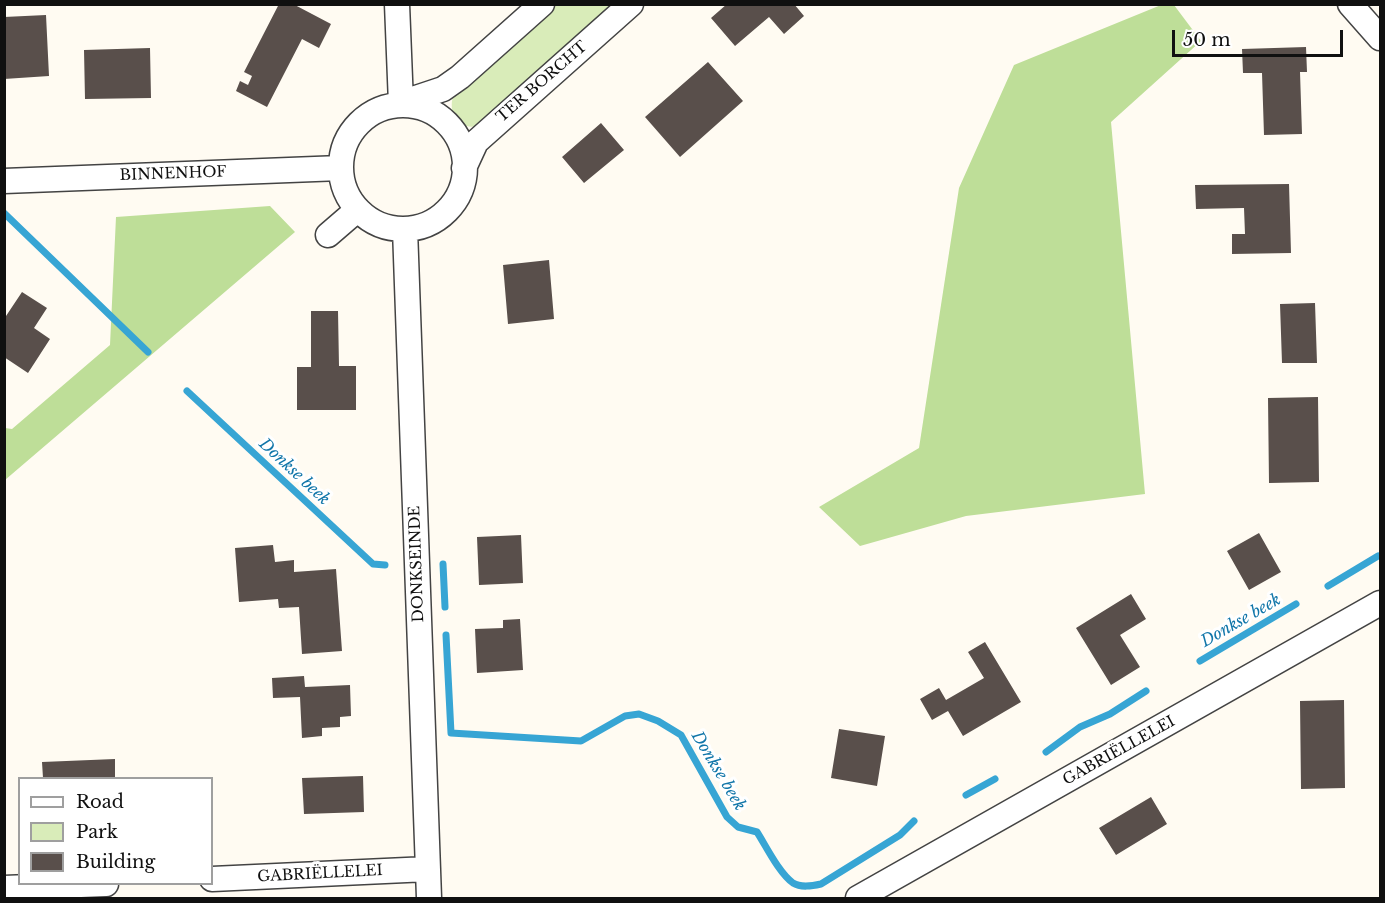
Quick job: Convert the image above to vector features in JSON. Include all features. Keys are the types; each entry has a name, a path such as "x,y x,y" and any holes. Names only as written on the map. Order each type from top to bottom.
{"street":[{"path":"397,4 400,104"},
{"path":"400,104 418,106 439,117 461,144 464,168 453,202 440,218 419,227 405,229 385,226 370,220 357,210 343,184 341,168 346,142 363,120 389,106 443,89 460,77 542,4"},
{"name":"TER BORCHT","path":"464,168 476,142 630,4"},
{"path":"1350,4 1380,38"},
{"name":"BINNENHOF","path":"4,181 341,168"},
{"path":"328,235 357,210"},
{"name":"DONKSEINDE","path":"405,229 429,898"},
{"name":"GABRIËLLELEI","path":"858,898 1380,603"},
{"name":"GABRIËLLELEI","path":"213,879 428,869"},
{"path":"4,888 80,885"}],"green space":[{"path":"556,5 617,5 478,126 465,126 456,120 452,109 453,96"},
{"path":"1161,5 1174,5 1201,41 1111,122 1145,494 966,516 860,546 819,507 919,448 959,188 1014,65"},
{"path":"270,206 295,232 5,480 5,428 12,429 110,345 116,217"}],"building":[{"path":"279,4 293,4 331,24 319,48 302,39 267,107 236,91 240,81 248,85 252,76 244,72"},
{"path":"727,4 794,4 804,16 784,34 769,17 735,46 711,18"},
{"path":"46,15 49,76 4,79 4,17"},
{"path":"1306,47 1307,72 1300,72 1302,134 1264,135 1262,73 1243,73 1242,49"},
{"path":"150,48 151,98 85,99 84,50"},
{"path":"708,62 743,101 680,157 645,117"},
{"path":"601,123 624,150 584,183 562,157"},
{"path":"1289,184 1291,253 1232,254 1232,234 1245,234 1244,208 1196,209 1195,185"},
{"path":"549,260 554,319 508,324 503,265"},
{"path":"22,292 47,308 34,328 50,339 28,373 4,357 4,315 6,316"},
{"path":"1315,303 1317,363 1282,363 1280,304"},
{"path":"311,311 338,311 339,366 356,366 356,410 297,410 297,367 311,367"},
{"path":"1318,397 1319,482 1269,483 1268,398"},
{"path":"1259,533 1281,572 1249,590 1227,551"},
{"path":"521,535 523,583 479,585 477,537"},
{"path":"273,545 275,562 294,560 294,572 336,569 342,651 302,654 299,607 279,608 278,599 239,602 235,548"},
{"path":"1131,594 1146,619 1120,635 1140,667 1111,685 1076,628"},
{"path":"520,619 523,670 477,673 475,629 503,628 503,620"},
{"path":"985,642 1021,702 963,736 948,711 932,720 920,699 939,688 946,700 984,678 968,652"},
{"path":"304,676 305,687 350,685 351,716 340,717 340,727 322,728 322,736 302,738 300,697 273,698 272,678"},
{"path":"1344,700 1345,788 1301,789 1300,701"},
{"path":"839,729 885,736 877,786 831,778"},
{"path":"115,759 115,777 43,777 42,762"},
{"path":"363,776 364,812 304,814 302,778"},
{"path":"1151,797 1167,824 1116,855 1099,828"}],"waterway":[{"name":"Donkse beek","path":"4,213 148,352"},
{"name":"Donkse beek","path":"187,391 373,564 385,565"},
{"name":"Donkse beek","path":"1328,586 1378,556"},
{"name":"Donkse beek","path":"443,564 445,607"},
{"name":"Donkse beek","path":"1200,661 1296,604"},
{"name":"Donkse beek","path":"446,635 451,733 581,741 625,716 639,714 658,721 681,735 727,817 738,827 757,832 783,873 796,885 821,884 900,835 914,821"},
{"name":"Donkse beek","path":"1046,752 1080,727 1110,714 1146,691"},
{"name":"Donkse beek","path":"966,795 995,779"}]}
